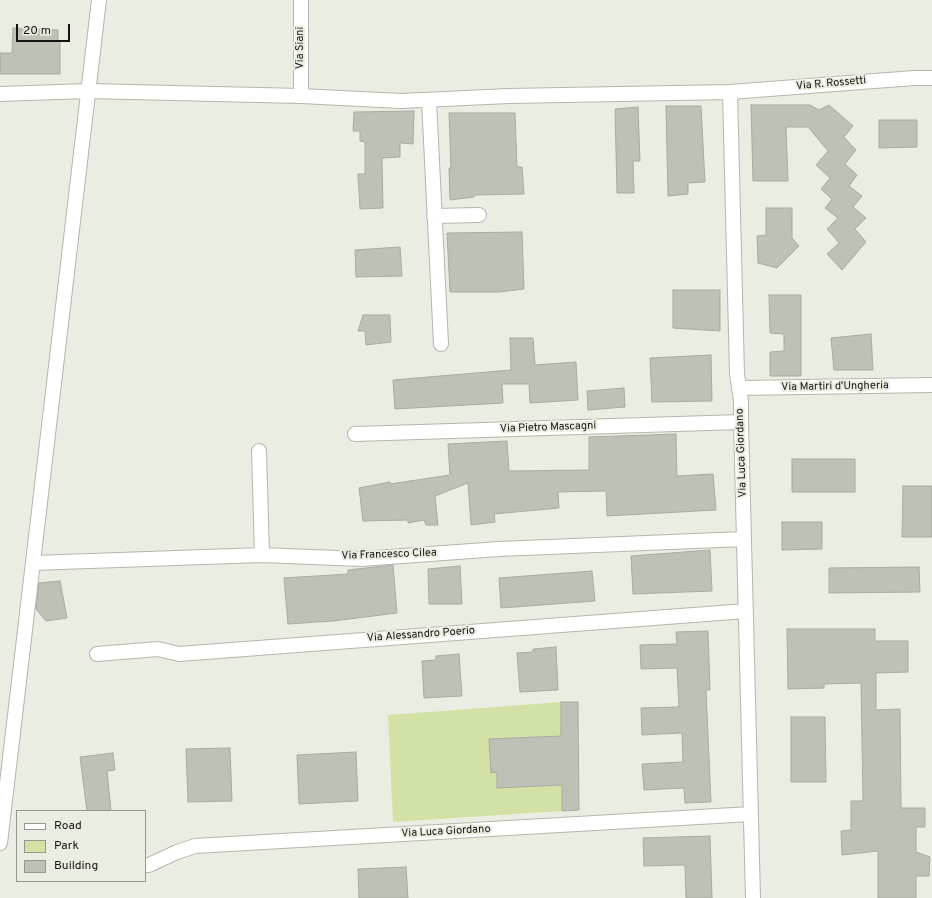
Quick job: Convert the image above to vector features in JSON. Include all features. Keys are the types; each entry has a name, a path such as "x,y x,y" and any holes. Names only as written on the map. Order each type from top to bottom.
{"street":[{"path":"0,843 99,0"},
{"name":"Via Siani","path":"301,0 301,96"},
{"name":"Via R. Rossetti","path":"0,94 88,91 301,96 401,102 509,96 730,92 914,78 932,78"},
{"name":"Via Luca Giordano","path":"730,92 737,374 741,401 753,898"},
{"path":"429,100 441,344"},
{"path":"434,216 479,215"},
{"name":"Via Martiri d'Ungheria","path":"739,388 932,385"},
{"name":"Via Pietro Mascagni","path":"355,434 741,422"},
{"path":"259,452 262,555"},
{"name":"Via Francesco Cilea","path":"33,563 262,555 361,558 499,549 744,539"},
{"name":"Via Alessandro Poerio","path":"97,654 158,649 179,654 746,610"},
{"name":"Via Luca Giordano","path":"146,865 195,846 751,814"}],"green space":[{"path":"561,702 562,811 393,822 388,715"}],"building":[{"path":"13,28 58,30 58,41 60,41 60,74 0,74 0,53 12,53"},
{"path":"751,105 810,105 819,110 829,105 853,126 844,137 856,150 845,164 857,175 849,186 862,196 853,207 866,218 855,229 866,242 842,270 827,254 839,243 827,229 838,218 825,208 832,199 821,189 830,178 816,165 828,151 808,127 786,127 788,181 753,181"},
{"path":"666,106 701,106 705,182 688,183 688,194 668,196"},
{"path":"638,107 640,161 633,161 634,193 617,193 615,109"},
{"path":"414,111 413,144 400,143 400,157 382,158 383,208 360,209 358,174 365,174 365,142 360,141 360,131 353,131 354,112"},
{"path":"449,113 515,113 517,167 522,167 524,194 474,195 474,197 450,200 449,168 451,168"},
{"path":"879,120 917,120 917,147 879,148"},
{"path":"766,208 792,208 792,238 799,246 777,268 758,263 757,236 766,235"},
{"path":"522,232 524,289 499,292 450,292 447,233"},
{"path":"400,247 402,276 356,277 355,250"},
{"path":"673,290 720,290 720,331 673,328"},
{"path":"769,295 801,295 801,376 770,376 770,352 784,351 784,334 770,333"},
{"path":"363,315 390,315 391,342 366,345 365,331 358,331"},
{"path":"871,334 873,370 834,370 831,338"},
{"path":"510,338 533,338 535,365 576,362 578,400 530,403 529,384 502,384 503,403 395,409 393,380 511,370"},
{"path":"711,355 712,401 652,402 650,358"},
{"path":"624,388 625,407 588,410 587,391"},
{"path":"676,434 677,476 713,474 716,510 607,516 606,491 558,492 559,508 494,514 495,522 471,525 468,483 435,496 438,525 426,525 424,520 408,523 408,520 363,521 359,488 390,482 390,484 450,475 448,444 507,441 509,471 589,470 589,437"},
{"path":"792,459 855,459 855,492 792,492"},
{"path":"903,486 932,486 932,537 902,537"},
{"path":"782,522 822,522 822,549 782,550"},
{"path":"710,550 712,591 633,594 631,556"},
{"path":"393,565 397,613 333,621 288,624 284,578 348,574 348,570"},
{"path":"460,566 462,604 429,604 428,569"},
{"path":"919,567 920,592 829,593 829,568"},
{"path":"592,571 595,601 501,608 499,578"},
{"path":"60,581 67,618 46,621 36,609 39,583"},
{"path":"787,629 875,629 875,641 908,641 908,672 876,673 876,710 900,709 901,808 925,808 925,827 916,827 916,852 930,857 929,876 916,876 916,898 878,898 878,851 842,855 841,831 851,830 851,801 863,801 861,683 824,684 824,688 788,689"},
{"path":"708,631 710,690 706,690 711,802 685,803 684,788 644,790 642,764 683,762 682,733 642,735 641,708 679,707 677,668 641,669 640,645 677,644 676,632"},
{"path":"556,647 558,690 520,692 517,653 533,652 533,649"},
{"path":"459,654 462,696 424,698 422,661 436,660 436,656"},
{"path":"561,702 578,702 579,810 562,811 562,785 497,788 497,772 491,773 489,739 561,736"},
{"path":"791,717 825,717 826,782 791,782"},
{"path":"230,748 232,801 188,802 186,749"},
{"path":"356,752 358,801 299,804 297,755"},
{"path":"113,753 115,770 107,771 111,810 87,810 80,757"},
{"path":"710,836 712,898 686,898 685,865 644,866 643,838"},
{"path":"406,867 408,898 359,898 358,869"}]}
